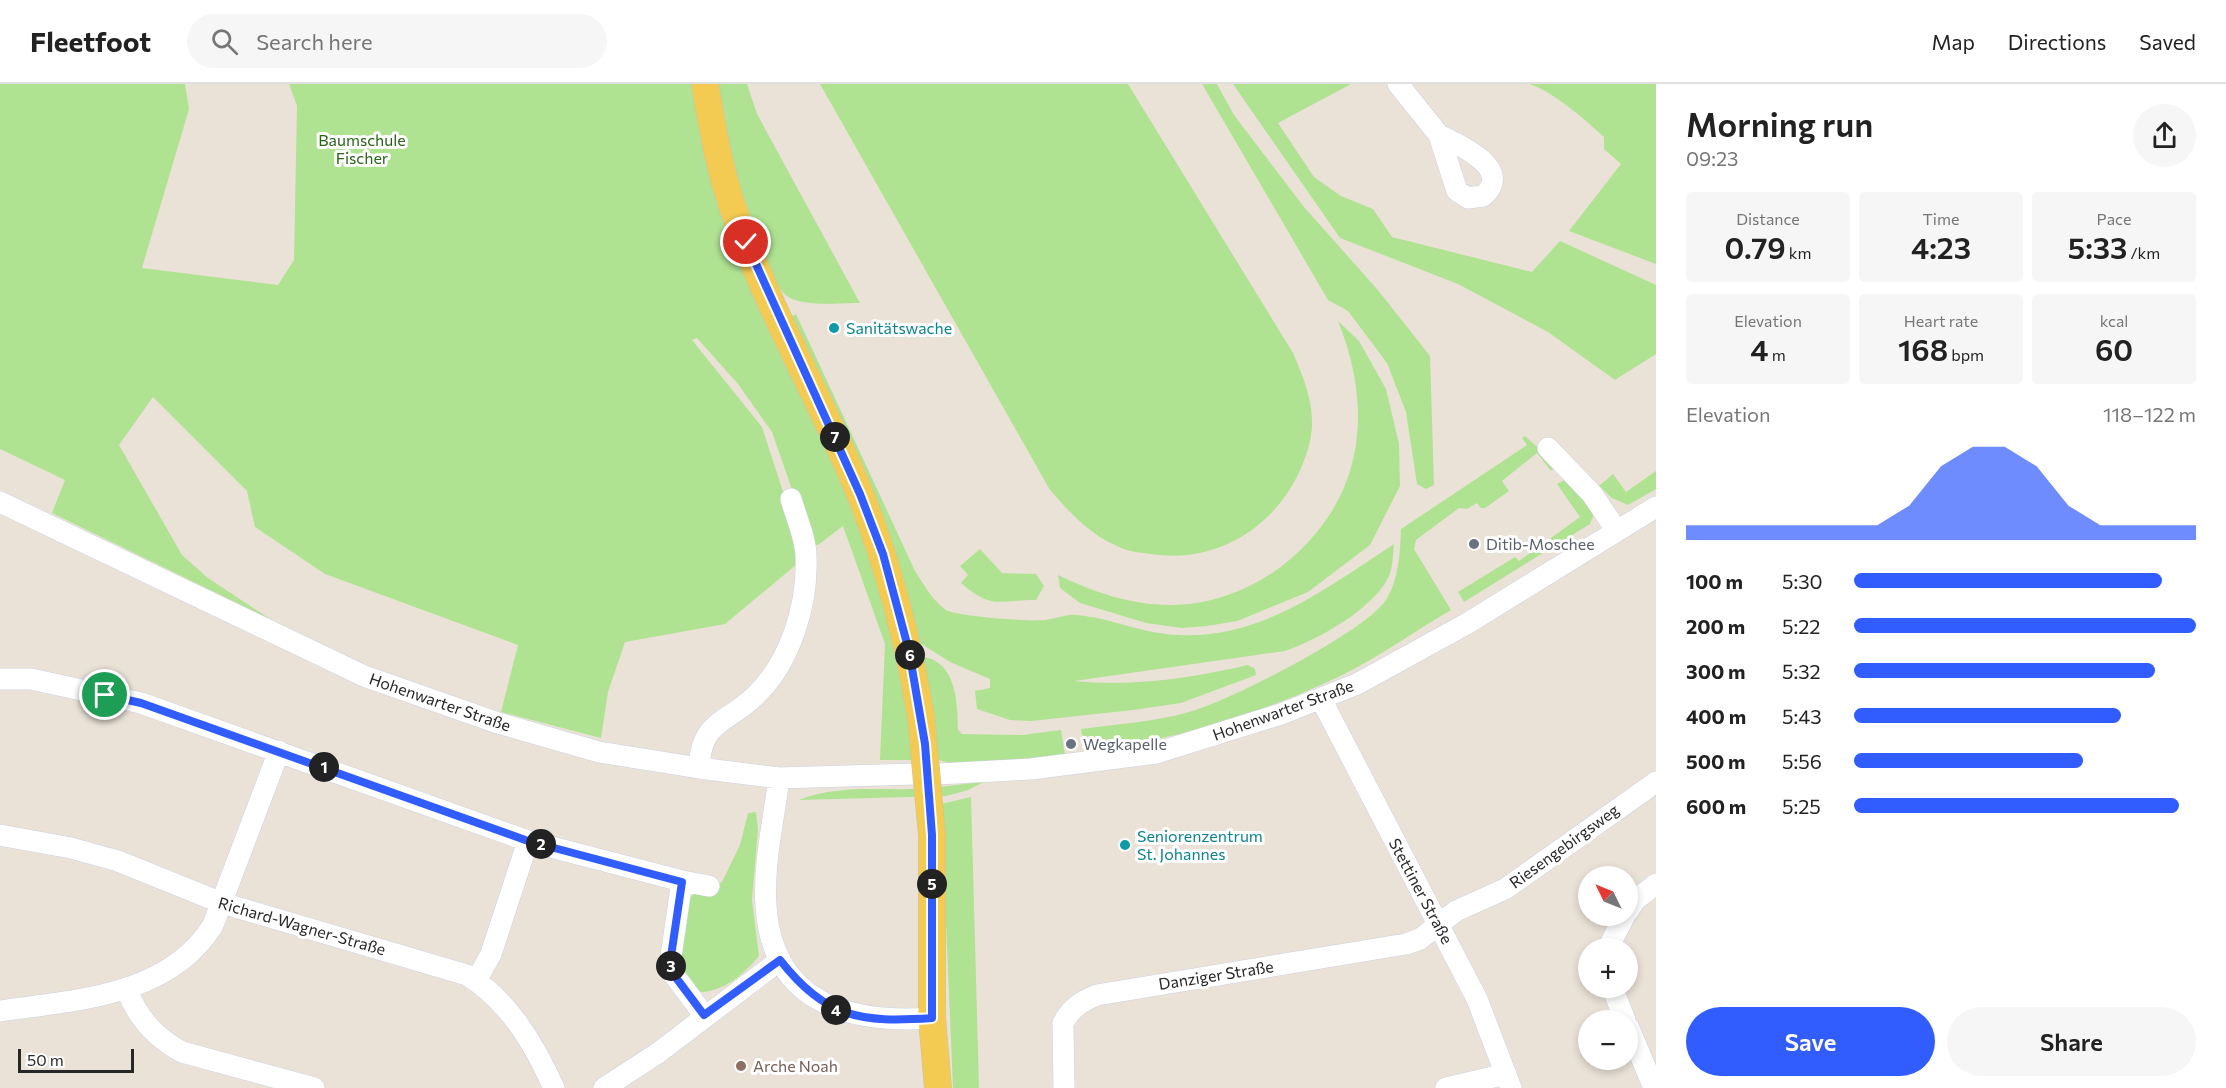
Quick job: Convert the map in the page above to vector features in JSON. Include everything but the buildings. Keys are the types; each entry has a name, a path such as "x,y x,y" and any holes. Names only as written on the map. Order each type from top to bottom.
{"main road":[{"path":"705,84 712,126 733,208 778,315 860,494 883,554 909,651 921,717 932,835 932,1018 938,1088"}],"street":[{"path":"1398,84 1439,135"},
{"path":"1548,448 1592,494 1617,531"},
{"path":"699,768 704,738 766,684 790,644 804,586 806,555 790,499"},
{"name":"Hohenwarter Straße","path":"0,502 364,676 498,723 599,752 779,778 915,774"},
{"name":"Hohenwarter Straße","path":"938,774 1031,769 1156,753 1211,737 1321,699 1357,684 1475,620 1656,507"},
{"path":"0,679 31,680 141,703 528,841 682,882 709,886"},
{"name":"Stettiner Straße","path":"1321,699 1477,999 1509,1081"},
{"path":"0,1011 108,995 126,990 170,967 195,949 213,925 279,751"},
{"path":"779,778 766,883 766,906 770,933 780,960 816,999 835,1010 882,1020 932,1018"},
{"name":"Riesengebirgsweg","path":"1439,924 1468,904 1505,889 1656,782"},
{"name":"Richard-Wagner-Straße","path":"0,835 71,848 118,861 222,903 459,972 477,981 515,1019 554,1088"},
{"path":"477,981 490,954 528,841"},
{"path":"682,882 670,963 674,975 704,1015"},
{"path":"1638,898 1656,884"},
{"name":"Danziger Straße","path":"1064,1088 1064,1023 1075,1006 1097,994 1406,944 1420,939 1439,924"},
{"path":"603,1088 658,1053 704,1015 780,960"},
{"path":"126,990 147,1025 168,1044 182,1052 314,1088"},
{"path":"1638,1050 1654,1088"},
{"path":"1446,1088 1509,1081"}],"green space":[{"name":"Baumschule Fischer","path":"0,84 185,84 189,109 142,268 278,285 294,260 297,106 289,84 697,84 873,552 902,669 914,760 880,760 885,644 843,526 818,545 811,544 772,432 738,384 697,338 692,340 762,427 799,541 802,560 725,624 625,642 608,692 601,738 501,712 518,645 325,574 255,527 247,491 153,397 119,445 182,555 208,578 270,619 52,513 65,480 0,449"},
{"path":"714,84 747,84 757,114 860,303 802,302 787,296 774,281 751,229"},
{"path":"820,84 1128,84 1293,353 1305,385 1312,418 1310,441 1289,491 1272,512 1253,529 1230,543 1206,552 1179,556 1124,549 1092,532 1075,516 1050,490"},
{"path":"1202,84 1217,84 1234,115 1304,207 1377,289 1430,356 1434,485 1426,489 1417,484 1406,412 1387,363 1348,311 1328,300"},
{"path":"1233,84 1351,84 1278,123 1314,177 1341,196 1373,209 1392,237 1532,272 1560,241 1656,285 1656,354 1615,380 1548,332 1458,284 1340,238"},
{"path":"1529,84 1656,84 1656,264 1569,231 1621,164 1604,149 1604,137 1588,123 1558,99"},
{"path":"796,314 915,571 925,587 946,610 978,616 1026,620 1045,620 1077,615 1166,634 1209,634 1238,629 1293,607 1319,593 1394,544 1389,576 1371,600 1343,622 1285,651 1074,681 1140,682 1205,674 1248,665 1255,669 1256,675 1181,703 1031,721 1010,720 977,709 975,691 990,688 990,679 950,662 917,641 791,317"},
{"path":"1338,321 1359,341 1386,389 1399,444 1400,486 1370,545 1308,592 1237,621 1207,626 1182,628 1146,623 1080,603 1060,588 1058,575 1099,592 1141,603 1171,605 1200,602 1228,595 1254,584 1278,569 1306,544 1328,517 1344,488 1354,457 1358,424 1356,391 1350,356"},
{"path":"1525,436 1554,462 1554,468 1551,471 1537,453 1502,481 1509,491 1485,508 1481,508 1477,503 1467,509 1459,508 1416,540 1414,549 1451,610 1357,667 1296,696 1208,726 1147,742 1086,753 1081,729 1162,718 1208,706 1295,664 1352,629 1373,613 1386,600 1390,592 1398,566 1401,529 1527,445 1522,438"},
{"path":"1656,471 1656,489 1628,505 1612,498 1599,486 1613,474 1626,492"},
{"path":"1565,480 1571,483 1594,514 1590,524 1464,602 1458,592 1515,557 1519,561 1580,517 1557,484"},
{"path":"980,549 1002,573 1036,574 1044,586 1036,600 996,602 980,597 961,583 968,575 960,566"},
{"path":"921,657 942,665 948,674 956,696 958,730 962,734 1022,735 1061,730 1065,755 956,765 936,759"},
{"path":"984,782 968,790 946,796 799,800 841,790 914,789"},
{"path":"971,797 979,1088 953,1088 941,804"},
{"path":"756,812 758,829 752,900 759,956 747,969 726,985 701,992 688,981 682,961 683,921 686,909 695,893 722,882 740,845 748,813"}],"place":[{"name":"Sanitätswache","path":"834,328"},
{"name":"Ditib-Moschee","path":"1474,544"},
{"name":"Wegkapelle","path":"1071,744"},
{"name":"Seniorenzentrum St. Johannes","path":"1125,845"},
{"name":"Arche Noah","path":"741,1066"}],"route":[{"path":"105,695 141,703 528,841 682,882 670,963 674,975 704,1015 780,960 796,981 816,999 835,1010 882,1020 932,1018 932,835 925,744 909,651 883,554 860,494 746,242"}]}
